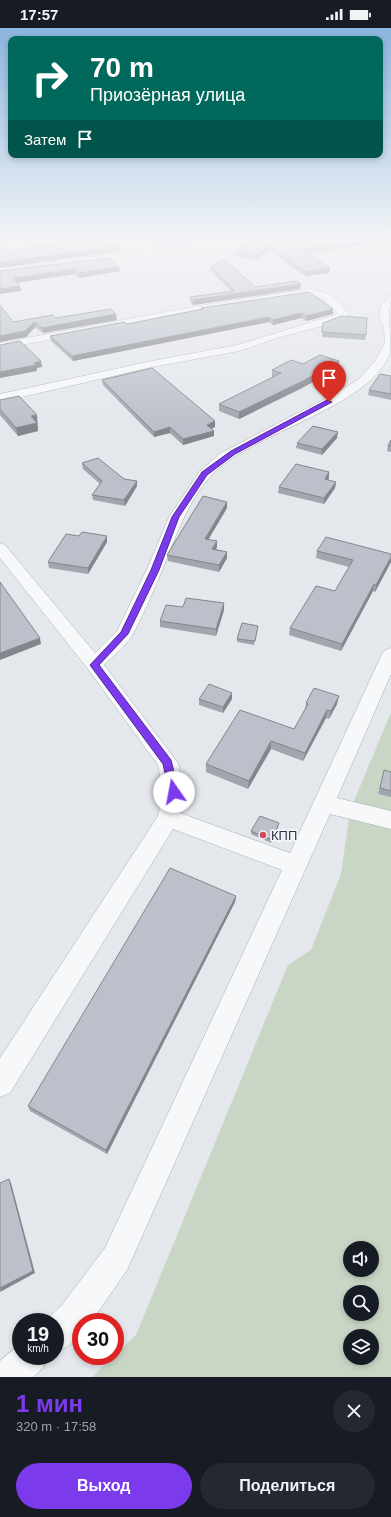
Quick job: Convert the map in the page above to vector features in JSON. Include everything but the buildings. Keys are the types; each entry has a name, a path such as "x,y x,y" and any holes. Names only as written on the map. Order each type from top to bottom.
{"street":[{"path":"0,346 191,310 257,300"},
{"path":"0,398 152,364 239,348 295,329 340,318 344,315 332,300"},
{"path":"94,665 124,634 155,570 176,517 205,474 231,454 342,395 363,381 380,362 390,343 389,328 384,315 386,306 390,300"},
{"path":"0,548 94,665 168,763 174,792 168,818 0,1081"},
{"path":"64,1327 74,1318 116,1259 296,866 391,654"},
{"path":"324,804 391,820"},
{"path":"168,818 296,866"},
{"path":"8,1377 21,1365"}],"green space":[{"path":"391,712 391,1377 92,1377 105,1365 124,1365 124,1346 136,1335 288,965 311,950 341,874 350,811"}],"place":[{"name":"КПП","path":"263,835"}],"route":[{"path":"174,792 168,763 94,665 124,634 155,570 176,517 205,474 226,456 329,402"}]}
